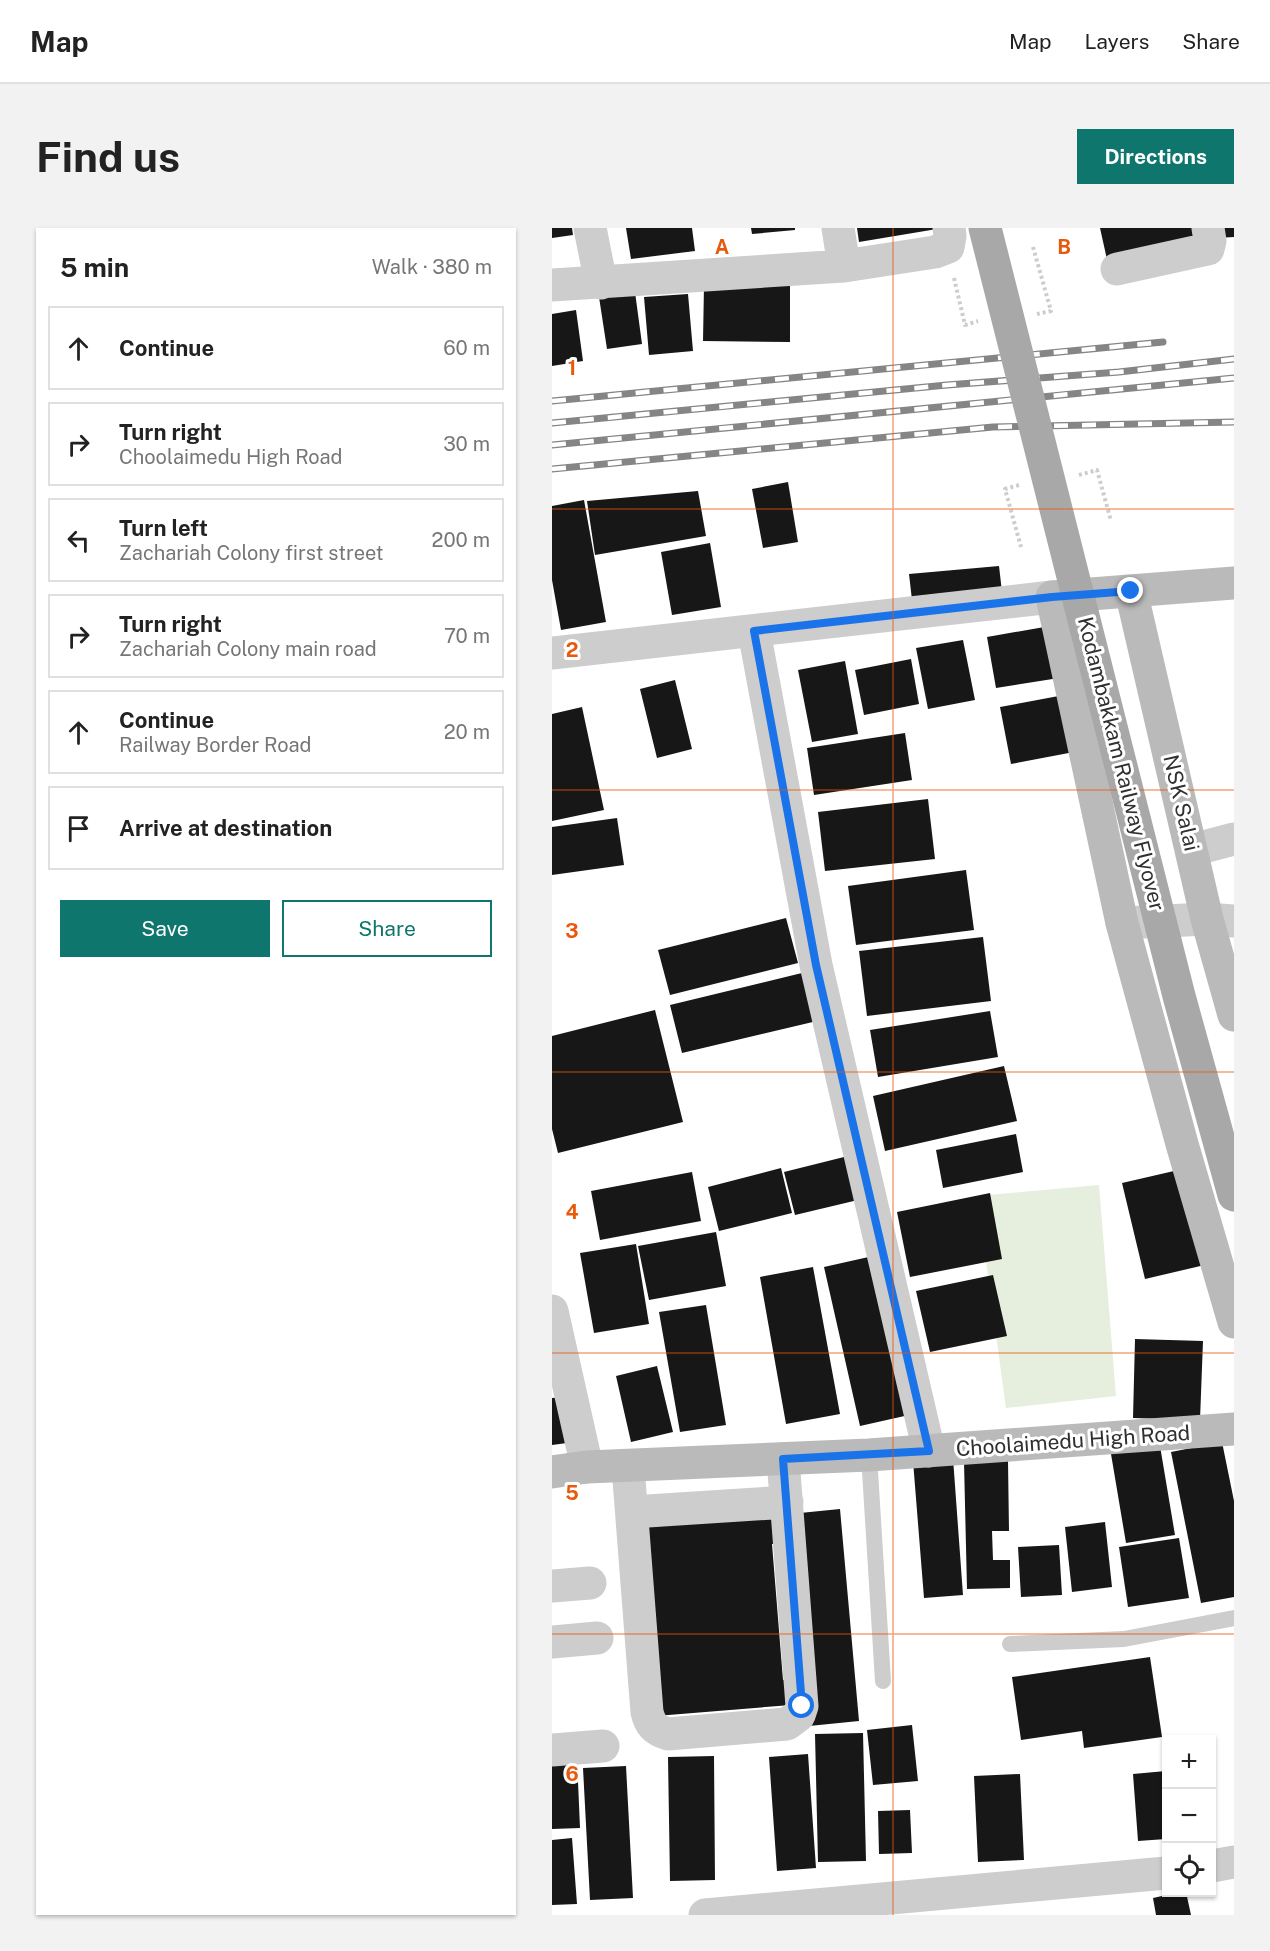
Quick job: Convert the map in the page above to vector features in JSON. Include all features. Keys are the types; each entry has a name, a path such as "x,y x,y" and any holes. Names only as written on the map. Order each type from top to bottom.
{"main road":[{"name":"Kodambakkam Railway Flyover","path":"985,228 1179,996 1234,1195"}],"street":[{"path":"590,228 601,283"},
{"path":"838,228 844,266"},
{"path":"1117,269 1208,249 1210,241 1222,245"},
{"path":"552,285 844,266 950,250"},
{"path":"552,653 1052,597 1234,583"},
{"name":"NSK Salai","path":"1131,591 1192,850 1221,920 1234,1015"},
{"path":"1052,597 1122,923 1182,1144 1234,1322"},
{"path":"754,631 816,965 929,1451"},
{"path":"1192,850 1234,838"},
{"path":"1122,923 1221,920"},
{"path":"552,1311 587,1467"},
{"name":"Choolaimedu High Road","path":"552,1472 587,1467 869,1455 1234,1429"},
{"path":"628,1467 647,1712 654,1728 668,1734 788,1724 799,1715 802,1706 783,1459"},
{"path":"632,1512 787,1502"},
{"path":"552,1586 590,1583"},
{"path":"552,1642 597,1638"},
{"path":"552,1750 603,1746"},
{"path":"1216,1865 1234,1862"},
{"path":"705,1915 1162,1873"}],"lane":[{"path":"869,1455 883,1681"},
{"path":"1010,1644 1124,1639 1234,1618"}],"path":[{"path":"1033,247 1051,311 1037,314"},
{"path":"950,250 965,325 980,321"},
{"path":"1077,475 1097,470 1111,521"},
{"path":"1022,484 1005,489 1022,547"}],"green space":[{"path":"1099,1185 1116,1396 1006,1408 977,1196"}],"building":[{"path":"552,228 572,228 573,235 552,238"},
{"path":"626,228 692,228 695,251 631,259"},
{"path":"751,228 795,228 795,230 752,234"},
{"path":"857,228 937,228 937,229 859,242"},
{"path":"1100,228 1202,228 1205,243 1108,264"},
{"path":"1216,228 1234,228 1234,237 1217,238"},
{"path":"704,285 790,286 790,342 703,341"},
{"path":"635,292 642,344 607,349 599,297"},
{"path":"688,294 693,351 649,355 644,297"},
{"path":"576,310 583,361 552,366 552,314"},
{"path":"788,482 798,542 763,548 752,489"},
{"path":"698,491 706,536 595,555 587,501"},
{"path":"584,500 606,622 561,630 552,580 552,506"},
{"path":"710,543 721,607 672,615 661,552"},
{"path":"999,566 1002,592 912,600 909,574"},
{"path":"1050,626 1059,678 996,688 987,637"},
{"path":"963,640 975,700 928,709 916,648"},
{"path":"911,659 919,704 864,715 855,670"},
{"path":"845,661 858,734 812,742 798,670"},
{"path":"675,680 692,749 657,758 640,689"},
{"path":"1064,695 1074,752 1011,764 1000,707"},
{"path":"582,707 604,810 552,821 552,714"},
{"path":"905,733 912,780 814,795 807,748"},
{"path":"928,799 935,859 825,871 818,812"},
{"path":"617,818 624,865 552,875 552,827"},
{"path":"966,870 974,930 856,945 848,886"},
{"path":"786,918 798,963 670,995 658,950"},
{"path":"983,937 991,1001 867,1016 859,951"},
{"path":"806,972 817,1021 682,1053 670,1005"},
{"path":"655,1010 683,1122 558,1153 552,1129 552,1036"},
{"path":"990,1011 998,1057 878,1077 870,1030"},
{"path":"1004,1066 1017,1121 885,1151 873,1096"},
{"path":"1016,1134 1023,1172 943,1188 936,1150"},
{"path":"848,1156 858,1200 795,1215 784,1172"},
{"path":"781,1168 792,1213 719,1231 708,1187"},
{"path":"1187,1168 1209,1264 1145,1279 1122,1183"},
{"path":"692,1172 701,1221 600,1240 591,1191"},
{"path":"990,1193 1002,1259 910,1277 897,1212"},
{"path":"716,1232 726,1286 649,1300 638,1246"},
{"path":"636,1244 649,1324 594,1333 580,1253"},
{"path":"873,1256 909,1415 860,1426 824,1267"},
{"path":"813,1267 840,1414 786,1424 760,1277"},
{"path":"993,1275 1007,1336 930,1352 916,1291"},
{"path":"706,1305 726,1425 680,1432 659,1312"},
{"path":"1135,1339 1203,1341 1200,1420 1133,1418"},
{"path":"657,1366 673,1432 631,1442 616,1376"},
{"path":"562,1397 567,1443 552,1445 552,1398"},
{"path":"1222,1442 1234,1501 1234,1597 1201,1603 1171,1452"},
{"path":"1160,1446 1175,1535 1126,1543 1111,1454"},
{"path":"953,1458 963,1595 924,1598 913,1461"},
{"path":"1008,1461 1009,1531 992,1531 993,1560 1010,1560 1010,1588 967,1589 964,1462"},
{"path":"840,1509 859,1721 809,1726 790,1514"},
{"path":"776,1517 778,1544 772,1544 783,1680 789,1679 791,1705 656,1716 641,1527"},
{"path":"1105,1522 1112,1587 1072,1592 1065,1527"},
{"path":"1179,1538 1189,1598 1128,1607 1119,1547"},
{"path":"1059,1545 1062,1595 1021,1597 1018,1547"},
{"path":"1150,1657 1162,1737 1084,1748 1082,1731 1021,1740 1012,1677"},
{"path":"912,1725 918,1781 873,1785 867,1730"},
{"path":"863,1733 866,1861 818,1862 815,1734"},
{"path":"808,1754 816,1868 777,1871 769,1757"},
{"path":"714,1756 715,1880 670,1881 668,1757"},
{"path":"577,1758 580,1828 552,1829 552,1759"},
{"path":"626,1766 633,1898 590,1900 583,1768"},
{"path":"1162,1771 1162,1839 1138,1841 1133,1774"},
{"path":"1020,1774 1024,1860 978,1862 974,1776"},
{"path":"910,1810 912,1853 879,1854 878,1811"},
{"path":"572,1838 577,1904 552,1905 552,1840"},
{"path":"1187,1897 1191,1915 1156,1915 1153,1898"}],"railway":[{"path":"552,401 1163,342"},
{"path":"552,423 947,385 1119,372 1234,359"},
{"path":"552,445 1234,378"},
{"path":"552,469 993,427 1234,422"}],"route":[{"path":"802,1706 783,1459 929,1451 816,965 754,631 1052,597 1131,591"}]}
